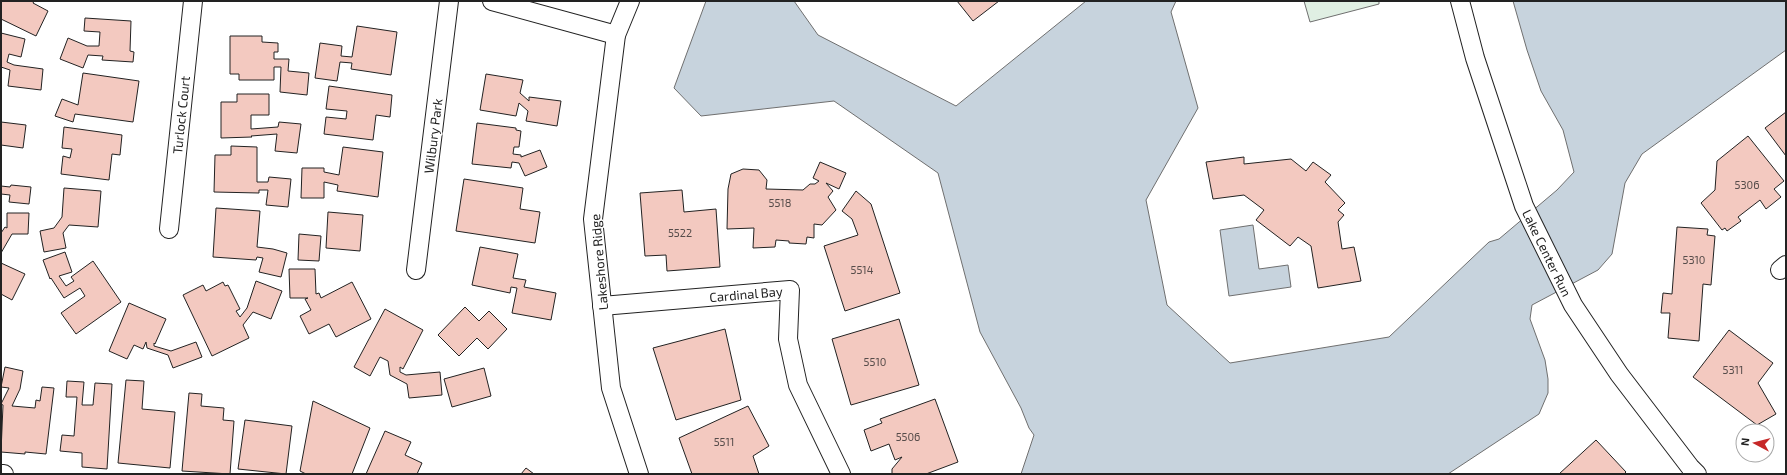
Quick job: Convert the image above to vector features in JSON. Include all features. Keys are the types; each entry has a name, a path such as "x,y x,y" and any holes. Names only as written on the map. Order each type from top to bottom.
{"street":[{"name":"Turlock Court","path":"169,229 193,1"},
{"name":"Wilbury Park","path":"416,270 449,1"},
{"path":"492,1 616,35"},
{"name":"Lakeshore Ridge","path":"630,1 616,35 593,219 610,388 639,474"},
{"name":"Lake Center Run","path":"1460,1 1475,58 1524,206 1573,305 1619,374 1690,467 1697,474"},
{"name":"Cardinal Bay","path":"602,306 790,290 788,339 798,385 841,474"}],"green space":[{"path":"1304,1 1379,1 1379,4 1310,22"}],"shaded area":[{"path":"706,1 794,1 818,35 956,106 1086,1 1176,1 1171,12 1198,108 1146,200 1167,305 1230,363 1389,337 1489,242 1499,239 1557,190 1574,172 1563,130 1541,91 1513,1 1786,1 1786,50 1642,154 1625,183 1612,254 1598,270 1532,305 1530,319 1545,360 1548,379 1548,393 1539,414 1448,474 1021,474 1034,435 980,332 938,173 834,101 701,116 674,88"},
{"path":"1253,225 1259,269 1288,265 1291,287 1229,296 1220,230"}],"building":[{"path":"1,1 34,1 33,3 48,11 36,36 1,19"},
{"path":"957,1 999,1 973,21"},
{"path":"85,18 131,21 130,51 134,52 133,62 102,60 103,56 88,55 83,68 60,59 68,38 87,46 99,46 100,32 84,31"},
{"path":"357,26 397,32 391,75 351,69 352,63 340,62 337,81 315,78 320,43 342,46 341,56 352,57"},
{"path":"1,33 25,39 21,57 9,54 7,62 14,65 43,69 41,90 8,86 10,70 1,67"},
{"path":"230,36 262,36 262,42 278,43 278,52 274,52 274,59 289,59 288,71 309,73 307,95 280,92 281,67 274,67 274,80 239,80 239,74 230,74"},
{"path":"83,73 139,81 133,122 75,114 73,122 55,116 62,99 78,105"},
{"path":"486,74 523,80 520,93 529,101 529,97 561,101 557,126 526,121 528,111 519,103 516,116 480,110"},
{"path":"329,86 392,95 390,117 376,115 373,140 324,134 326,117 346,119 347,111 326,109"},
{"path":"237,94 269,94 269,115 251,115 251,129 278,127 279,122 301,124 297,153 275,151 277,134 251,136 252,137 221,138 221,102 237,102"},
{"path":"1786,112 1786,156 1765,128"},
{"path":"1,122 26,125 23,148 1,145"},
{"path":"477,123 516,128 516,130 521,131 519,147 514,147 513,154 521,155 521,157 540,150 547,167 525,176 519,163 512,162 511,168 472,164"},
{"path":"64,127 122,135 120,155 112,154 109,180 61,174 63,156 70,158 72,149 62,148"},
{"path":"1748,136 1784,181 1774,189 1781,197 1766,209 1760,200 1738,217 1741,221 1727,231 1725,228 1722,230 1701,203 1715,190 1717,161"},
{"path":"231,146 257,147 257,182 268,182 269,177 291,179 288,207 266,205 268,190 259,190 259,193 214,192 215,155 231,155"},
{"path":"343,147 383,152 378,197 337,191 338,185 324,182 324,198 301,198 302,168 324,168 324,172 339,175"},
{"path":"1244,157 1244,164 1291,159 1306,171 1313,162 1331,175 1325,182 1345,203 1338,210 1344,215 1338,222 1342,249 1354,247 1361,281 1318,288 1311,246 1298,237 1290,246 1256,220 1264,210 1244,195 1213,199 1206,162"},
{"path":"820,162 846,173 839,189 826,183 833,191 828,197 836,210 822,225 814,224 814,238 807,237 806,244 789,243 789,241 776,240 775,247 753,248 754,228 727,229 728,189 731,174 743,169 759,170 767,180 766,189 803,190 810,184 815,184 819,181 813,178"},
{"path":"464,179 523,188 520,209 540,212 535,243 456,231"},
{"path":"11,185 31,187 29,204 9,202 10,195 1,194 1,186 10,187"},
{"path":"64,188 101,191 98,227 69,225 63,233 66,248 44,252 40,231 54,228 62,217"},
{"path":"682,190 684,212 716,209 720,267 667,271 666,255 645,256 640,193"},
{"path":"856,191 871,204 900,293 845,311 824,246 858,235 852,219 842,211"},
{"path":"216,208 260,211 257,247 287,253 281,277 259,272 263,258 257,257 256,260 213,257"},
{"path":"328,212 363,215 360,251 326,248"},
{"path":"7,213 29,213 28,234 12,234 1,253 1,233 5,227 7,228"},
{"path":"1677,227 1708,229 1707,235 1715,236 1711,285 1703,284 1699,341 1668,338 1670,313 1661,313 1663,293 1672,294"},
{"path":"299,234 321,236 319,261 298,260"},
{"path":"480,247 518,254 513,278 526,280 524,287 556,293 551,320 512,313 517,288 511,287 510,293 472,285"},
{"path":"65,252 72,272 59,276 66,286 74,281 71,277 93,261 121,302 76,334 61,313 85,296 80,288 64,298 51,278 50,279 43,260"},
{"path":"1,263 25,274 12,300 1,294"},
{"path":"289,269 315,269 316,294 319,293 321,298 352,282 371,319 336,337 329,324 309,334 300,316 311,310 305,299 308,298 290,298"},
{"path":"256,281 282,291 271,319 253,312 243,325 249,338 212,356 183,295 203,285 206,291 223,282 225,286 228,285 240,309 236,311 240,317 247,308"},
{"path":"129,303 166,319 155,344 154,343 154,346 171,351 196,342 202,357 173,368 168,355 147,348 146,342 143,349 134,345 127,359 109,351"},
{"path":"465,307 479,321 489,311 507,329 488,349 477,338 459,356 438,335"},
{"path":"385,309 423,330 403,369 400,367 400,372 406,375 440,372 442,395 409,398 407,384 390,375 388,361 380,357 370,376 354,367"},
{"path":"899,319 919,385 851,405 832,339"},
{"path":"725,329 741,400 676,420 653,348"},
{"path":"1729,330 1773,363 1758,383 1776,414 1760,423 1754,423 1693,377"},
{"path":"5,367 23,371 20,389 12,406 35,408 36,400 40,401 42,387 54,388 46,454 1,452 3,405 1,404 9,388 1,387"},
{"path":"484,368 491,396 452,407 444,379"},
{"path":"126,380 144,381 142,409 175,412 170,468 118,463"},
{"path":"67,381 84,382 82,405 93,405 95,383 112,384 107,469 82,467 82,453 60,451 62,435 74,436 77,397 66,397"},
{"path":"189,393 202,394 201,406 224,408 223,420 234,421 230,474 182,471"},
{"path":"935,399 958,462 926,474 892,474 892,469 902,457 895,460 889,444 871,451 864,430 882,423 880,419"},
{"path":"313,401 370,428 352,474 306,474 300,471"},
{"path":"748,406 769,446 753,456 759,474 692,474 679,438"},
{"path":"245,420 292,426 286,474 238,469"},
{"path":"385,431 411,442 405,455 422,463 417,474 366,474"},
{"path":"1596,440 1626,472 1624,474 1559,474"},
{"path":"526,468 534,474 521,474"}]}
